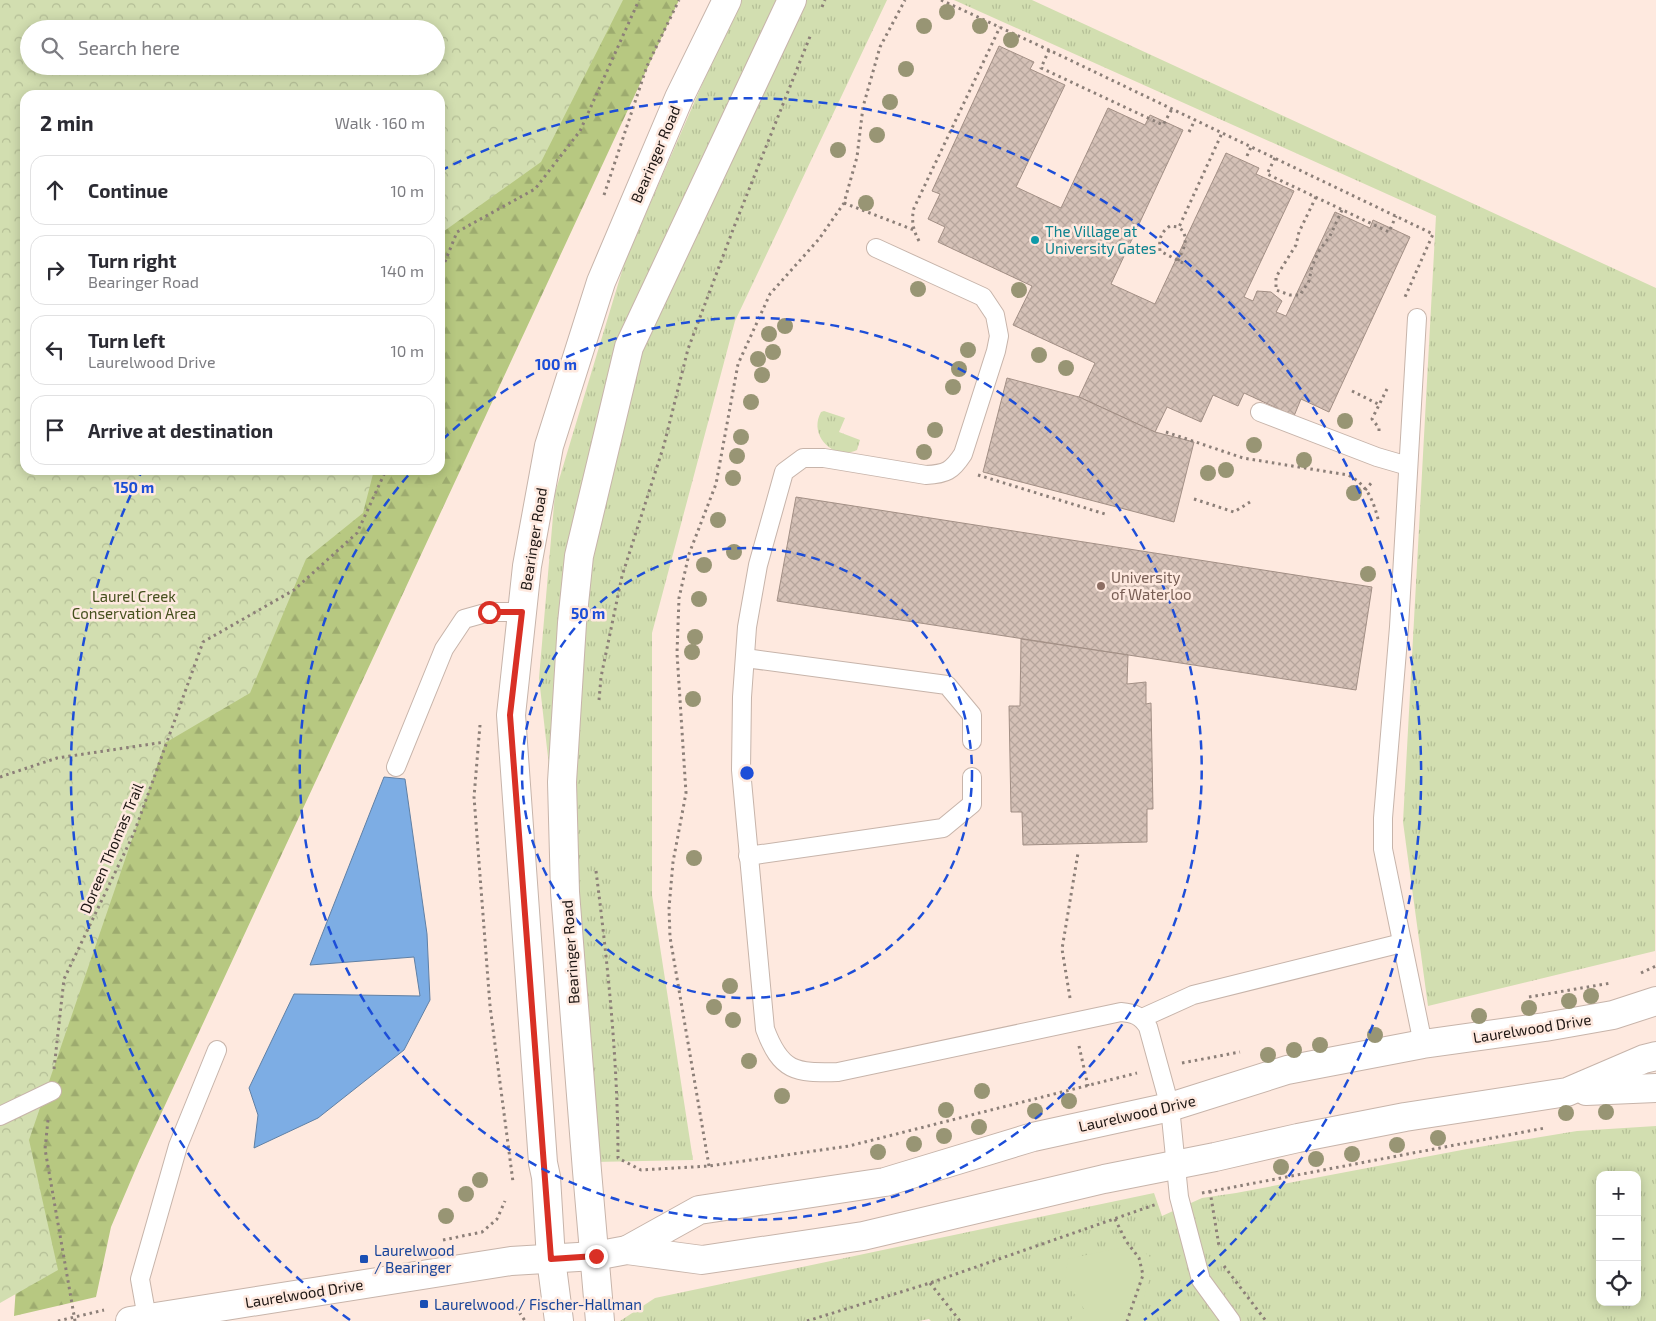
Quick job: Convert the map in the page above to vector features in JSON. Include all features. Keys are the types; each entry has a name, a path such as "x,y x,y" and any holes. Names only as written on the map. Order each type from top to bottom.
{"main road":[{"name":"Bearinger Road","path":"559,1321 551,1259 510,715 526,566 549,446 601,282 678,98 728,0"},
{"name":"Bearinger Road","path":"600,1321 565,892 562,782 572,623 579,556 629,347 792,0"},
{"name":"Laurelwood Drive","path":"139,1319 511,1261 596,1256 627,1250 699,1210 884,1182 1032,1137 1170,1107 1287,1070 1423,1044 1545,1027 1613,1015 1656,1001"},
{"name":"Laurelwood Drive","path":"627,1250 702,1260 863,1236 1104,1179 1215,1158 1298,1138 1405,1117 1567,1092 1644,1059 1656,1056"},
{"path":"1567,1092 1656,1088"}],"lane":[{"path":"876,248 983,297 995,316 999,336 996,352 963,454 956,466 942,474 926,475 904,473 824,458 803,458 784,472 758,565 747,627 742,697 740,770 765,1029 777,1056 796,1070 806,1072 838,1072 1121,1012 1132,1013 1142,1018 1148,1027 1170,1107 1179,1197 1201,1280 1231,1321"},
{"path":"1417,318 1398,636 1383,818 1383,849 1423,1044"},
{"path":"1260,412 1377,457 1408,466"},
{"path":"396,768 444,649 464,619 489,612 522,612"},
{"path":"745,658 947,685 972,715 972,742"},
{"path":"748,856 943,828 972,804 972,777"},
{"path":"1142,1018 1193,995 1402,943"},
{"path":"139,1319 140,1279 144,1263 178,1146 217,1050"},
{"path":"0,1116 52,1091"}],"path":[{"path":"445,262 457,232 535,189 580,131 639,0"},
{"path":"821,9 824,0"},
{"path":"941,0 1433,234 1403,303"},
{"path":"598,706 601,677 622,576 664,445 688,349 734,227 814,27"},
{"path":"1049,50 1041,68 1163,125 1172,109"},
{"path":"1189,132 1195,120"},
{"path":"1179,227 1222,133"},
{"path":"1247,156 1251,147"},
{"path":"1275,158 1267,174 1342,210 1389,232 1396,216"},
{"path":"1316,197 1299,232 1296,245 1276,277 1276,290 1283,294 1300,295 1308,281 1315,258 1330,236 1342,210"},
{"path":"844,203 914,230"},
{"path":"1178,261 1186,241 1184,232 1179,227 1170,226 1163,231 1159,240 1160,251 1178,261 1184,263"},
{"path":"1365,490 1377,477 1379,428 1372,419 1388,388"},
{"path":"1352,390 1380,404"},
{"path":"1166,432 1243,458 1348,475 1356,479 1373,500 1380,526"},
{"name":"Doreen Thomas Trail","path":"75,1321 45,1149 64,979 134,833 203,642 294,590 357,533 384,475"},
{"path":"1194,499 1234,512 1250,502"},
{"path":"0,777 57,758 165,742"},
{"path":"1078,853 1062,949 1073,1022 1088,1086"},
{"path":"596,870 616,1071 618,1158"},
{"path":"807,1321 930,1283 1179,1197 1549,1127"},
{"path":"1210,1191 1221,1255"},
{"path":"1115,1219 1126,1240 1139,1258 1143,1275 1127,1321"},
{"path":"1222,1264 1266,1321"},
{"path":"930,1283 960,1321"},
{"path":"516,1307 525,1321"},
{"path":"58,1321 74,1316"}],"green space":[{"path":"0,0 679,0 140,1159 111,1227 96,1297 14,1316 27,1122 0,1090"},
{"name":"Laurel Creek Conservation Area","path":"0,0 623,0 541,162 445,230 445,90 20,90 20,475 373,475 363,513 306,559 250,693 165,743 29,1140 58,1270 0,1303"},
{"path":"739,0 887,0 735,321 652,633 652,895 693,1160 594,1162 539,678 555,493 625,261"},
{"path":"954,0 1032,0 1656,288 1655,951 1428,1006 1403,822 1436,216"},
{"path":"824,411 845,418 839,432 860,440 857,450 839,452 825,444 820,437 818,429 821,412"},
{"path":"1656,1126 1656,1321 931,1321 929,1319 919,1321 620,1321 655,1298 1154,1193 1162,1216 1202,1198 1467,1149 1577,1131"},
{"path":"1119,1248 1139,1248 1155,1261 1137,1321 1069,1321 1084,1309 1065,1279 1068,1259"}],"water":[{"path":"384,777 405,779 427,934 430,1000 404,1050 318,1118 254,1148 258,1115 249,1088 294,994 420,996 414,957 310,965"}],"building":[{"name":"The Village at University Gates","path":"999,46 1034,62 1030,69 1065,85 1016,187 1061,208 1108,108 1145,125 1150,115 1183,130 1111,284 1155,304 1226,153 1259,168 1256,174 1294,191 1244,297 1253,301 1257,291 1271,292 1282,301 1276,312 1286,316 1335,212 1370,228 1373,220 1410,237 1329,412 1301,399 1294,416 1244,393 1238,406 1213,395 1201,422 1167,407 1155,432 1079,397 1095,363 1013,325 1032,286 938,242 945,227 928,219 940,194 932,191"},
{"path":"1007,378 1079,397 1155,432 1194,442 1174,522 983,472"},
{"path":"796,497 1372,587 1356,690 777,601"},
{"path":"1021,639 1128,655 1127,684 1146,682 1146,704 1151,703 1153,809 1147,809 1147,842 1023,845 1022,812 1011,812 1009,706 1020,706"}],"place":[{"name":"The Village at University Gates","path":"1035,240"},
{"name":"University of Waterloo","path":"1101,586"},
{"name":"Laurelwood / Bearinger","path":"364,1259"},
{"name":"Laurelwood / Fischer-Hallman","path":"424,1304"}],"route":[{"path":"489,612 522,612 510,715 551,1259 596,1256"}]}
